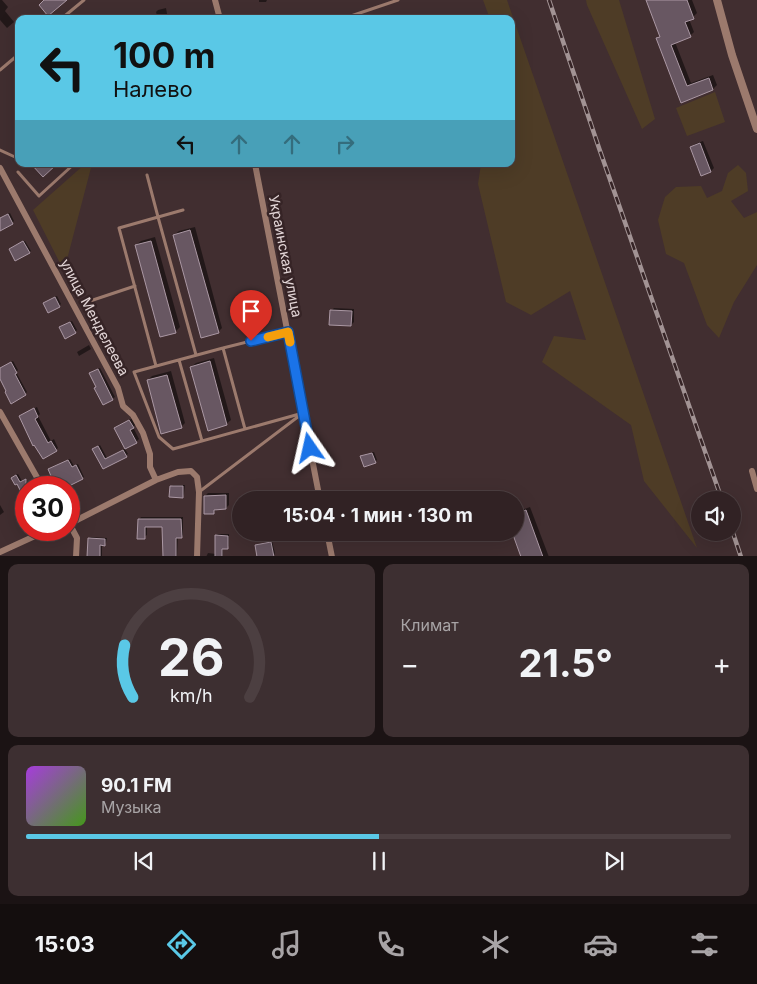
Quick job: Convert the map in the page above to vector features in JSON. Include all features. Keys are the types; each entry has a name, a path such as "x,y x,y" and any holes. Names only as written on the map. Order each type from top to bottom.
{"street":[{"path":"215,0 219,15"},
{"path":"717,0 732,55 757,129"},
{"name":"Украинская улица","path":"256,167 318,491"},
{"name":"улица Менделеева","path":"0,168 118,388 123,406 133,415 143,433 150,454 150,467 156,480"},
{"path":"0,412 36,476"},
{"path":"80,518 156,480 178,472 191,471 197,477 199,492 197,556"},
{"path":"752,471 757,489"},
{"path":"0,552 24,541"},
{"path":"76,556 77,541"},
{"path":"329,541 332,556"}],"lane":[{"path":"66,15 84,0"},
{"path":"354,15 398,0"},
{"path":"0,70 15,57"},
{"path":"0,150 15,157"},
{"path":"18,172 39,196 71,167"},
{"path":"147,175 196,355"},
{"path":"156,366 119,228 182,210"},
{"path":"84,302 135,286"},
{"path":"288,332 134,372 159,437 173,449 303,413"},
{"path":"222,348 245,429"},
{"path":"179,360 202,441"},
{"path":"199,492 303,413"}],"shaded area":[{"path":"483,0 507,0 512,15 489,15"},
{"path":"586,0 619,0 655,119 642,129 587,5"},
{"path":"515,23 691,531 691,540 644,481 631,425 542,362 554,336 586,340 570,291 531,315 506,302 478,184 481,167 515,167"},
{"path":"715,92 725,122 687,136 676,108"},
{"path":"738,165 746,173 748,191 731,201 744,218 757,212 757,265 734,302 719,338 707,325 684,263 666,254 658,220 665,197 676,187 701,186 707,198 722,191 728,173"},
{"path":"82,167 91,167 64,271 33,210"}],"building":[{"path":"44,0 67,0 49,15 39,5"},
{"path":"646,0 687,0 694,19 685,22 691,37 671,45 687,86 709,78 713,90 681,103 656,38 660,37"},
{"path":"700,143 711,172 701,176 690,147"},
{"path":"34,167 54,167 43,177"},
{"path":"8,214 13,224 0,231 0,218"},
{"path":"190,230 219,333 201,338 173,235"},
{"path":"23,241 30,253 15,261 9,249"},
{"path":"151,241 176,333 160,337 135,245"},
{"path":"55,297 60,307 48,313 43,303"},
{"path":"330,310 352,311 351,326 329,325"},
{"path":"70,322 76,333 65,339 59,327"},
{"path":"210,361 227,425 208,431 190,367"},
{"path":"11,362 26,395 11,404 0,379 0,368"},
{"path":"98,369 113,400 103,405 89,373"},
{"path":"167,375 182,428 161,434 147,380"},
{"path":"34,408 38,417 35,419 48,443 51,441 57,451 43,459 33,446 19,416"},
{"path":"129,420 134,428 130,430 137,443 125,449 114,428"},
{"path":"98,446 105,459 123,450 127,457 103,469 92,449"},
{"path":"372,453 376,463 364,467 360,456"},
{"path":"68,460 72,467 76,465 83,479 80,480 80,476 51,476 48,469"},
{"path":"16,475 15,485 11,478"},
{"path":"170,486 183,486 183,498 169,497"},
{"path":"226,495 226,509 214,510 214,514 204,514 204,496"},
{"path":"526,510 543,556 521,556 515,541 524,541 524,511"},
{"path":"138,519 181,519 182,538 176,538 176,556 163,556 162,527 145,527 145,539 137,539"},
{"path":"215,535 228,536 228,549 222,549 222,556 215,556"},
{"path":"88,538 105,539 105,546 100,545 100,556 87,556"},
{"path":"271,542 274,556 257,556 255,545"}],"railway":[{"path":"549,0 719,491"},
{"path":"736,541 741,556"}],"slow traffic":[{"path":"268,337 288,332 290,342"}],"route":[{"path":"251,341 288,332 310,448"}]}
